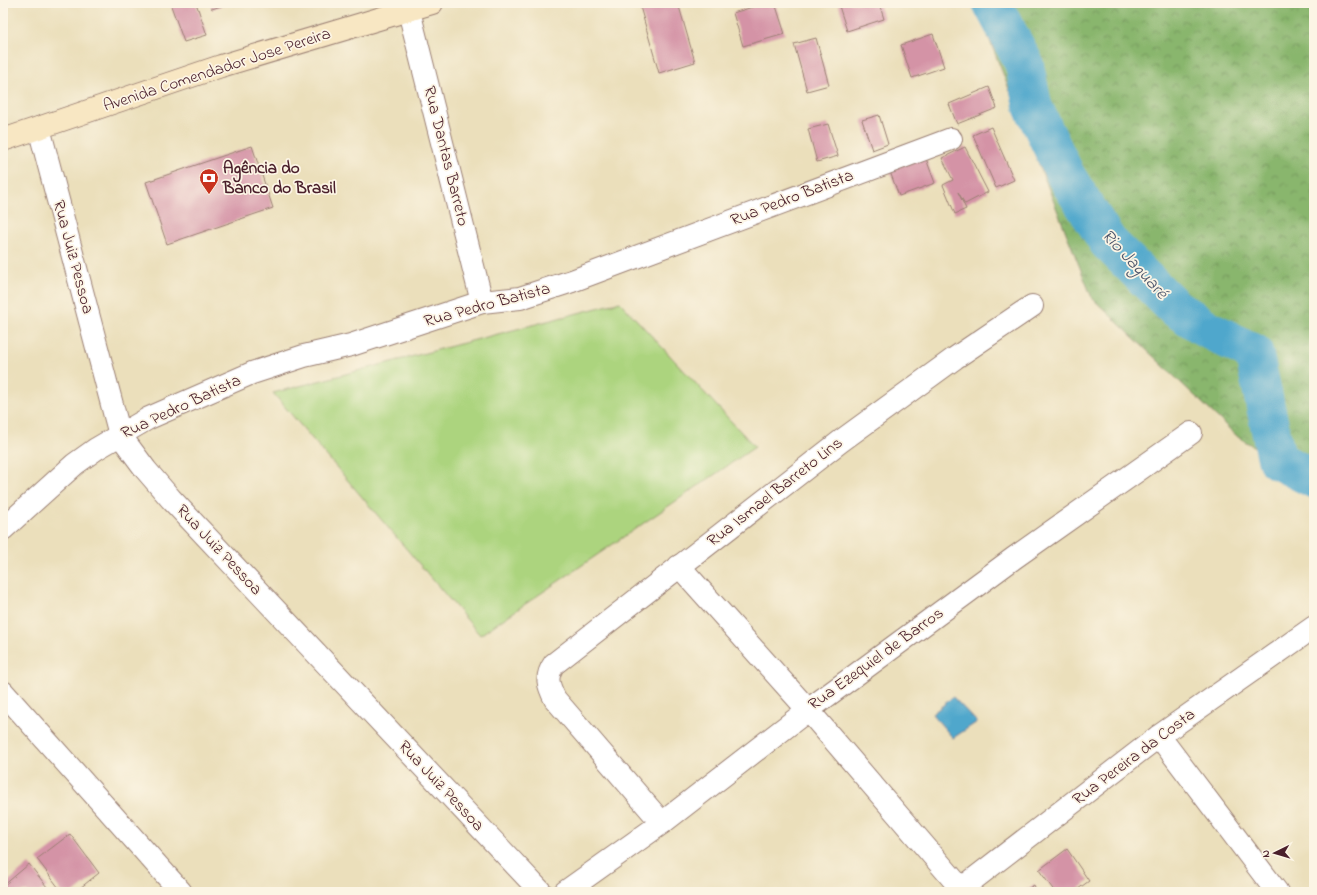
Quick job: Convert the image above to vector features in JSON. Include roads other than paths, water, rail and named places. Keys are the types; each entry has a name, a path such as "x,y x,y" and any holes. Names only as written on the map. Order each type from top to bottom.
{"street":[{"name":"Avenida Comendador Jose Pereira","path":"3,140 221,66 432,3"},
{"name":"Rua Dantas Barreto","path":"409,11 482,302"},
{"name":"Rua Juiz Pessoa","path":"39,128 120,435 146,470 171,499 541,892"},
{"name":"Rua Pedro Batista","path":"3,528 75,464 96,449 149,418 252,373 304,356 351,345 482,302 520,298 572,281 951,138"},
{"name":"Rua Ismael Barreto Lins","path":"662,823 555,699 550,690 548,672 554,664 841,441 955,358 1032,306"},
{"name":"Rua Ezequiel de Barros","path":"565,892 662,823 808,710 1014,558 1191,433"},
{"path":"679,566 808,710 961,891"},
{"name":"Rua Pereira da Costa","path":"961,891 1160,736 1314,627"},
{"path":"3,692 181,892"},
{"path":"1160,736 1277,892"}],"water":[{"path":"953,697 977,722 953,738 932,714"}],"waterway":[{"name":"Rio Jaguaré","path":"992,3 1024,63 1033,107 1066,176 1108,242 1174,307 1209,330 1254,353 1277,460 1314,479"}],"place":[{"name":"Agência do Banco do Brasil","path":"209,195"}]}
